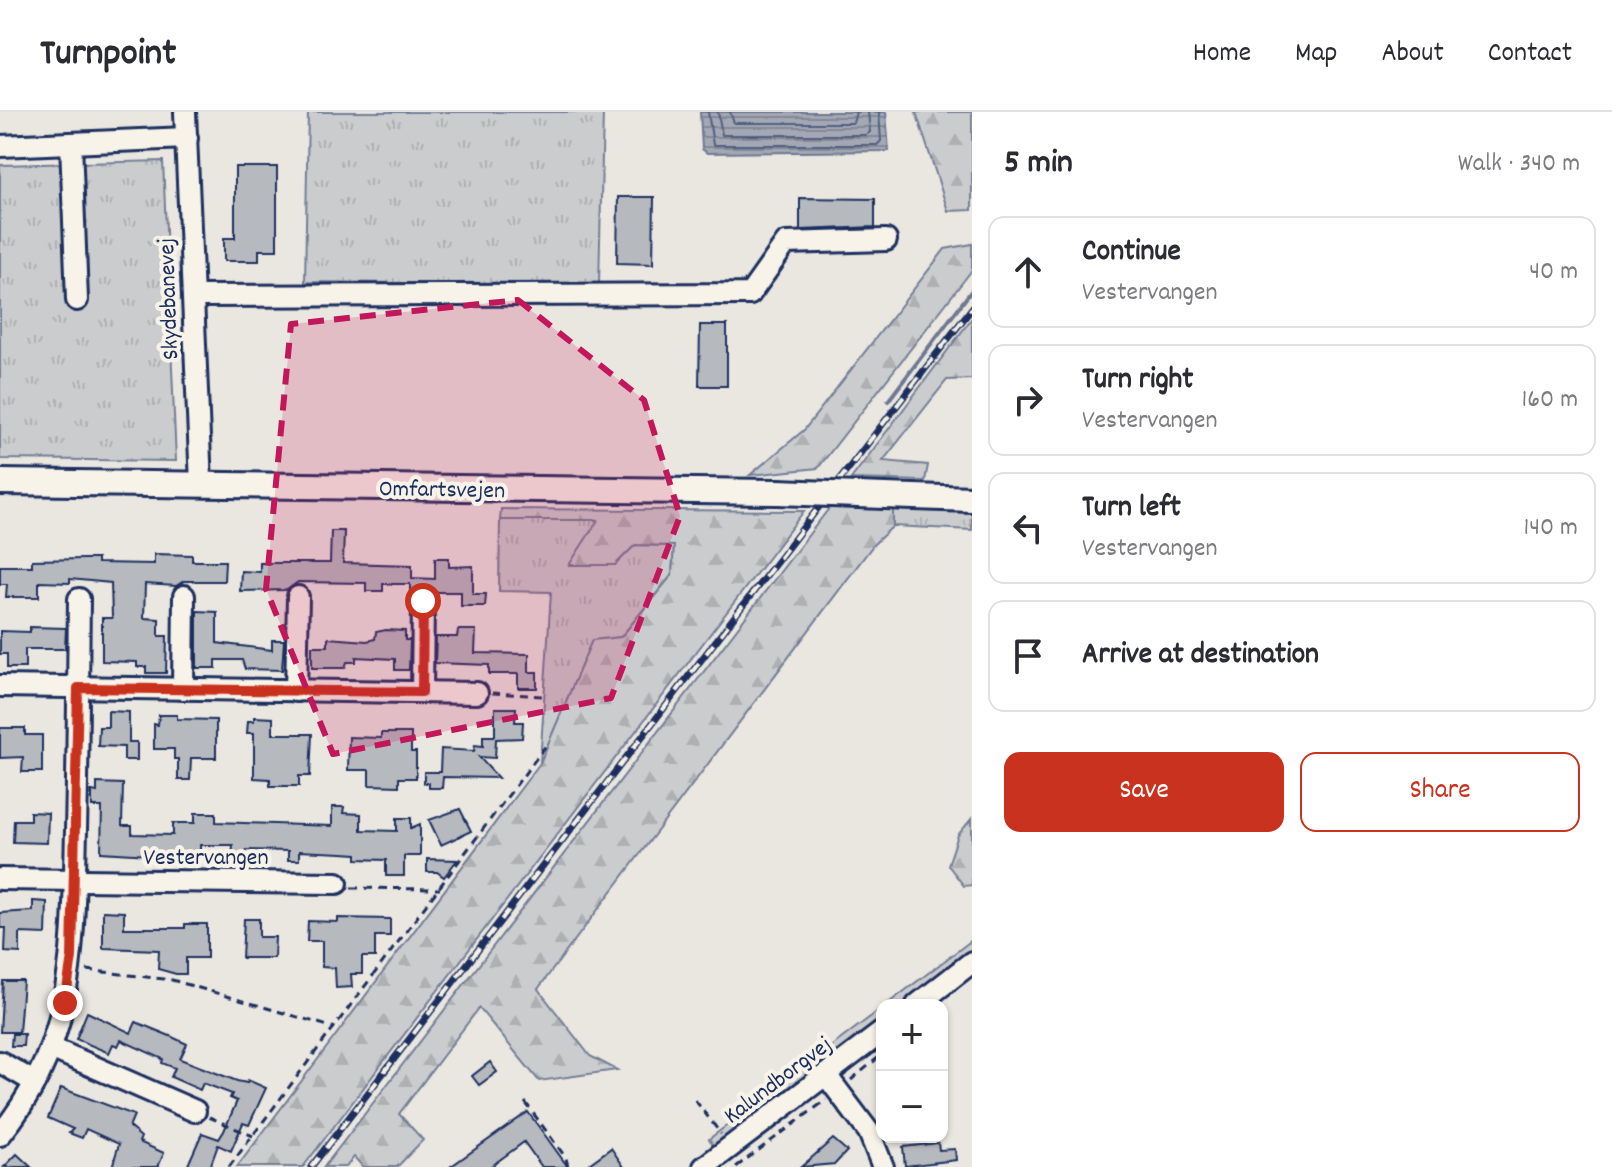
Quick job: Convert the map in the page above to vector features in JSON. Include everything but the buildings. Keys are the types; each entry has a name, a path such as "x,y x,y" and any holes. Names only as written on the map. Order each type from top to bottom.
{"main road":[{"name":"Omfartsvejen","path":"0,482 972,496"}],"street":[{"name":"Skydebanevej","path":"185,112 201,484"},
{"path":"0,146 187,138"},
{"path":"71,143 77,300"},
{"path":"193,296 750,294 786,243 886,240"},
{"path":"183,689 184,596"},
{"path":"296,691 298,597"},
{"path":"0,1135 34,1082 51,1048 71,968 79,599"},
{"path":"422,692 423,601"},
{"path":"0,686 477,693"},
{"name":"Vestervangen","path":"0,879 337,883"},
{"path":"925,999 972,962"},
{"name":"Kalundborgvej","path":"704,1167 832,1083 876,1038"},
{"path":"51,1048 195,1111"},
{"path":"0,1062 34,1082"},
{"path":"832,1083 876,1144 883,1167"}],"path":[{"path":"477,693 544,696"},
{"path":"229,1167 442,889 547,744"},
{"path":"337,883 347,888 442,889"},
{"path":"71,968 172,980 335,1028"},
{"path":"736,1167 832,1083 876,1058"},
{"path":"695,1100 732,1146"},
{"path":"525,1102 566,1158 568,1167"},
{"path":"195,1111 253,1136"}],"highlighted area":[{"path":"518,300 644,400 680,516 611,698 333,754 266,589 291,324"}],"green space":[{"path":"308,112 603,112 599,285 305,282"},
{"path":"916,112 972,112 972,210 948,211"},
{"path":"163,161 176,461 0,459 0,165"},
{"path":"972,244 972,270 818,468 750,475 804,430 945,249"},
{"path":"972,318 972,379 947,380 883,461 928,465 925,481 851,479"},
{"path":"830,507 893,508 893,526 874,544 538,989 590,1056 617,1070 539,1081 479,1008 399,1114 423,1140 397,1167 363,1167 354,1157 346,1167 324,1167"},
{"path":"893,508 972,509 972,530 893,526"},
{"path":"501,509 804,511 303,1167 237,1167 540,763 592,640 621,637 672,575 674,546 635,545 615,565 569,565 598,520 500,520"},
{"path":"500,520 599,520 570,565 615,565 635,545 674,546 672,575 621,637 592,641 540,763 551,592 499,591"},
{"path":"972,818 972,885 964,886 948,865 958,835"},
{"path":"972,940 972,952 911,999 894,999"},
{"path":"876,1013 876,1026 715,1148 709,1139"}],"water":[{"path":"700,112 886,112 889,151 707,153 702,149"}],"waterway":[{"path":"888,401 972,290"}],"railway":[{"path":"311,1167 972,308"}],"route":[{"path":"65,1003 72,957 78,688 422,692 423,601"}]}
